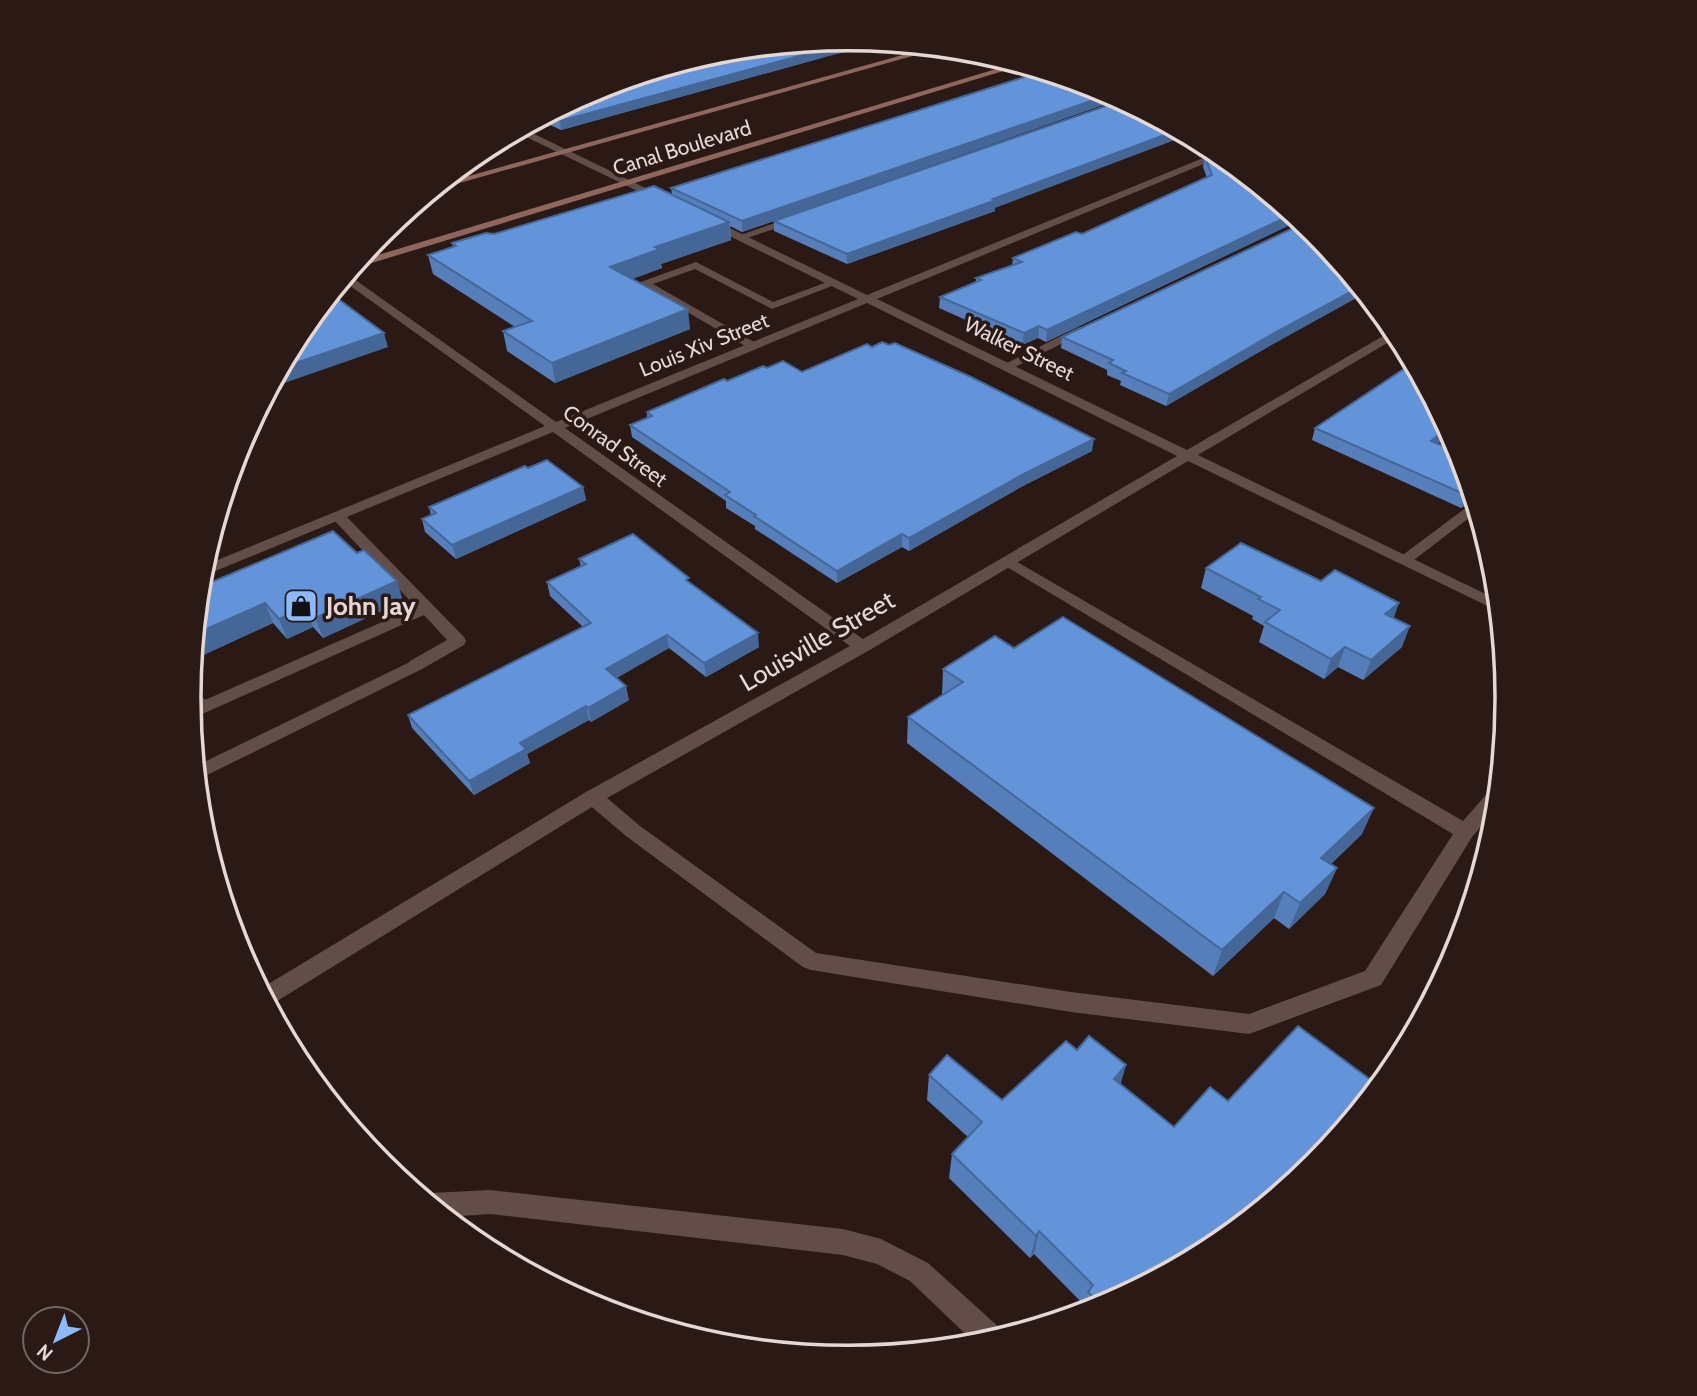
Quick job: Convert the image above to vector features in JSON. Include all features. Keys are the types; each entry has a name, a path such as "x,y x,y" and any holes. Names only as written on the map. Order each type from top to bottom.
{"main road":[{"name":"Canal Boulevard","path":"457,183 913,54"},
{"name":"Canal Boulevard","path":"372,261 1002,70"}],"street":[{"path":"529,135 670,203"},
{"name":"Louis Xiv Street","path":"215,566 1208,160"},
{"name":"Walker Street","path":"694,215 1488,602"},
{"path":"740,237 805,215"},
{"path":"752,346 643,283 696,265 772,306 834,282"},
{"name":"Conrad Street","path":"353,282 862,647"},
{"path":"1007,366 1094,325"},
{"name":"Louisville Street","path":"273,993 593,797 862,647 1387,338"},
{"path":"1405,561 1468,511"},
{"path":"206,770 416,665 458,641 338,516"},
{"path":"1007,561 1465,832"},
{"path":"202,709 427,608"},
{"path":"593,797 633,831 811,961 1071,1002 1249,1024 1373,978 1465,832 1486,808"},
{"path":"446,1204 489,1202 843,1241 881,1252 919,1272 983,1331"}],"building":[{"path":"815,52 557,120 601,100 681,73 764,56"},
{"path":"1027,76 1095,100 742,221 671,188"},
{"path":"1108,105 1167,134 847,254 774,221"},
{"path":"1206,158 1283,219 1047,330 1039,326 1024,333 940,297 981,280 976,278 1022,262 1013,258 1076,232 1082,234 1212,175"},
{"path":"654,186 729,222 655,247 660,249 610,267 688,309 552,363 503,331 532,321 428,255 456,246 452,243 486,233 494,234"},
{"path":"1293,228 1352,291 1169,394 1122,373 1126,371 1109,363 1113,360 1062,337"},
{"path":"339,299 384,333 294,363"},
{"path":"882,342 889,345 895,343 971,377 1094,439 1022,475 909,538 902,534 837,571 754,516 756,515 725,495 730,492 630,425 652,416 647,412 724,379 727,381 763,366 767,368 783,361 802,372 867,344 872,347"},
{"path":"1405,368 1439,434 1431,441 1444,447 1462,493 1315,428"},
{"path":"547,460 583,487 452,545 422,519 436,513 429,507 525,466 528,468"},
{"path":"333,531 357,553 364,550 397,581 315,618 305,607 279,619 265,603 206,629 212,582"},
{"path":"633,534 689,578 686,580 758,633 704,663 667,635 606,669 626,686 520,743 526,749 469,781 408,715 591,623 547,582 586,564 579,559"},
{"path":"1241,543 1321,581 1335,570 1399,603 1385,614 1410,626 1371,660 1345,647 1331,659 1265,622 1280,610 1206,568"},
{"path":"1063,617 1374,808 1321,858 1337,868 1300,903 1284,892 1222,950 908,717 963,682 943,669 995,636 1014,648"},
{"path":"1298,1026 1371,1080 1306,1156 1243,1211 1172,1259 1093,1297 1088,1292 1093,1285 1039,1231 1036,1236 952,1154 982,1122 929,1075 947,1055 1002,1100 1066,1041 1077,1050 1089,1036 1126,1065 1114,1079 1174,1127 1210,1087 1228,1101"}],"place":[{"name":"John Jay","path":"301,606"}]}
